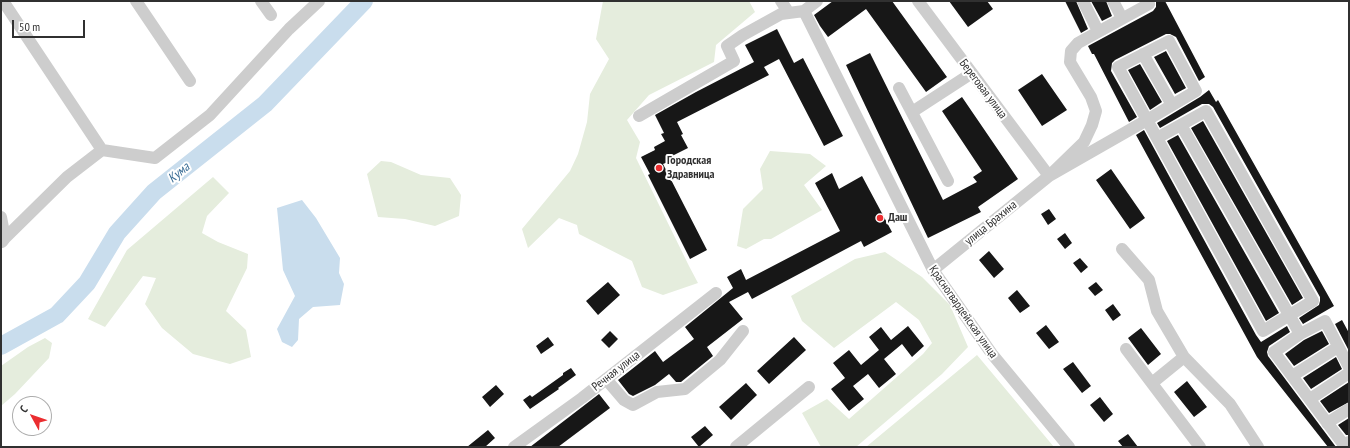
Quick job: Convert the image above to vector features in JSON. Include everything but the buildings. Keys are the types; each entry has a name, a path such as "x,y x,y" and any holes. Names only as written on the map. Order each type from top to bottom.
{"street":[{"path":"3,1 102,150"},
{"path":"136,1 190,81"},
{"path":"261,1 271,15"},
{"path":"3,240 67,177 102,150 155,158 210,115 289,29 319,1"},
{"path":"781,1 789,13"},
{"path":"639,116 734,61 727,46 743,35 782,14 804,12 817,1"},
{"name":"Береговая улица","path":"918,1 1049,176"},
{"path":"1083,1 1098,31"},
{"path":"1113,1 1122,18"},
{"path":"1049,176 1084,142 1092,125 1096,111 1091,98 1070,62 1070,51 1078,42 1149,4 1147,1"},
{"name":"Красногвардейская улица","path":"804,12 933,270 992,354 1069,447"},
{"path":"1049,176 1147,120 1196,90 1169,41 1118,67 1147,120 1263,331 1313,301 1206,111 1157,138"},
{"path":"1143,54 1172,105"},
{"path":"912,112 972,73"},
{"path":"899,88 948,181"},
{"path":"1181,125 1300,334"},
{"name":"улица Брахина","path":"933,270 1049,176"},
{"path":"1,217 3,240"},
{"path":"1122,249 1150,280 1157,311 1184,357 1230,404 1258,447"},
{"name":"Речная улица","path":"514,447 606,379 716,293"},
{"path":"1349,367 1325,321 1300,334 1274,352 1344,445 1349,442"},
{"path":"606,379 624,400 633,405 657,392 685,389 720,360 743,331"},
{"path":"1292,376 1338,347"},
{"path":"1126,349 1200,447"},
{"path":"1152,383 1184,357"},
{"path":"1310,399 1349,373"},
{"path":"736,447 809,387"},
{"path":"1327,423 1349,409"}],"green space":[{"path":"603,1 749,1 755,12 716,45 714,62 649,95 627,120 640,142 636,158 698,283 663,295 642,287 632,261 579,234 577,225 559,218 528,248 522,229 570,171 578,154 587,122 590,94 609,59 596,39"},
{"path":"770,151 810,154 826,166 804,185 822,210 771,239 764,239 746,249 737,246 743,209 763,189 760,169"},
{"path":"381,161 391,162 421,175 450,178 461,195 459,216 435,226 405,219 378,217 367,174"},
{"path":"213,177 229,193 207,216 202,233 218,242 248,254 247,268 226,311 246,330 251,357 230,364 193,354 162,328 145,304 156,278 143,276 105,327 88,319 127,250"},
{"path":"885,252 922,277 950,305 968,347 942,374 856,447 821,447 802,413 827,399 849,419 923,354 932,343 919,320 896,302 834,348 802,321 791,296 855,259"},
{"path":"45,338 52,343 49,358 15,394 1,406 1,366 28,347"},
{"path":"977,355 1054,447 866,447"}],"water":[{"path":"302,200 316,218 340,258 339,273 344,284 340,305 313,307 299,319 298,340 292,347 282,342 277,329 295,296 283,270 277,208"}],"waterway":[{"name":"Кума","path":"1,346 57,315 87,283 117,233 154,192 265,104 364,1"}],"place":[{"name":"Городская Здравница","path":"659,168"},
{"name":"Даш","path":"880,218"}]}
